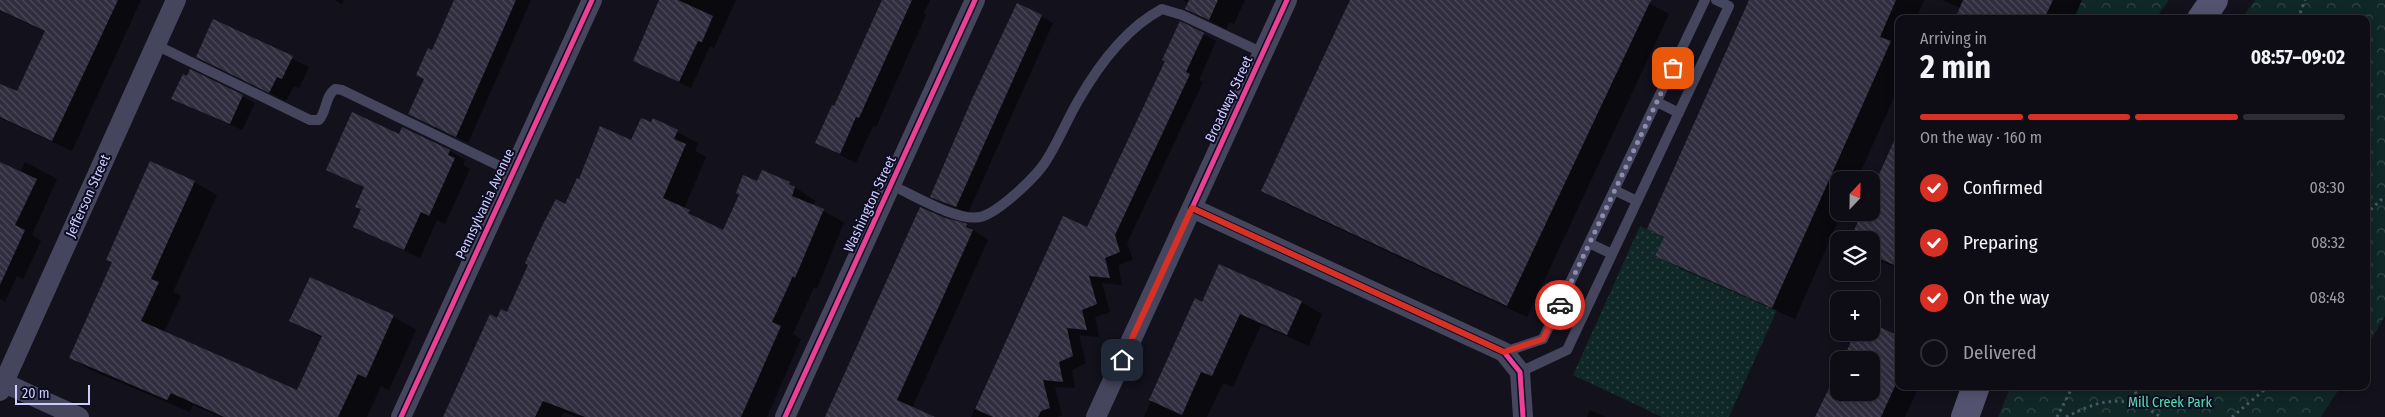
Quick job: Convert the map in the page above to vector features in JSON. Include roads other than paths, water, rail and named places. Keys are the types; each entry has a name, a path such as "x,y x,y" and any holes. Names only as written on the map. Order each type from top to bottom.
{"main road":[{"path":"2204,15 2214,0"},
{"path":"1965,417 1975,390"}],"street":[{"name":"Jefferson Street","path":"1,385 176,0"},
{"name":"Pennsylvania Avenue","path":"401,417 592,0"},
{"name":"Washington Street","path":"785,417 975,0"},
{"name":"Broadway Street","path":"1096,417 1287,0"},
{"path":"1192,208 1504,352 1520,372 1523,417"},
{"path":"1,385 79,417"}],"lane":[{"path":"1504,352 1543,339 1705,0"},
{"path":"1520,372 1567,350 1729,6 1716,0"},
{"path":"891,184 957,215 979,217 1007,203 1045,163 1079,100 1108,56 1143,18 1162,9 1190,19 1263,52"},
{"path":"156,45 310,120 319,120 324,115 331,92 334,89 342,90 512,172"},
{"path":"1656,102 1679,112"},
{"path":"1614,190 1637,201"},
{"path":"1589,243 1612,254"}],"park label":[{"name":"Mill Creek Park","path":"2170,402"}]}
